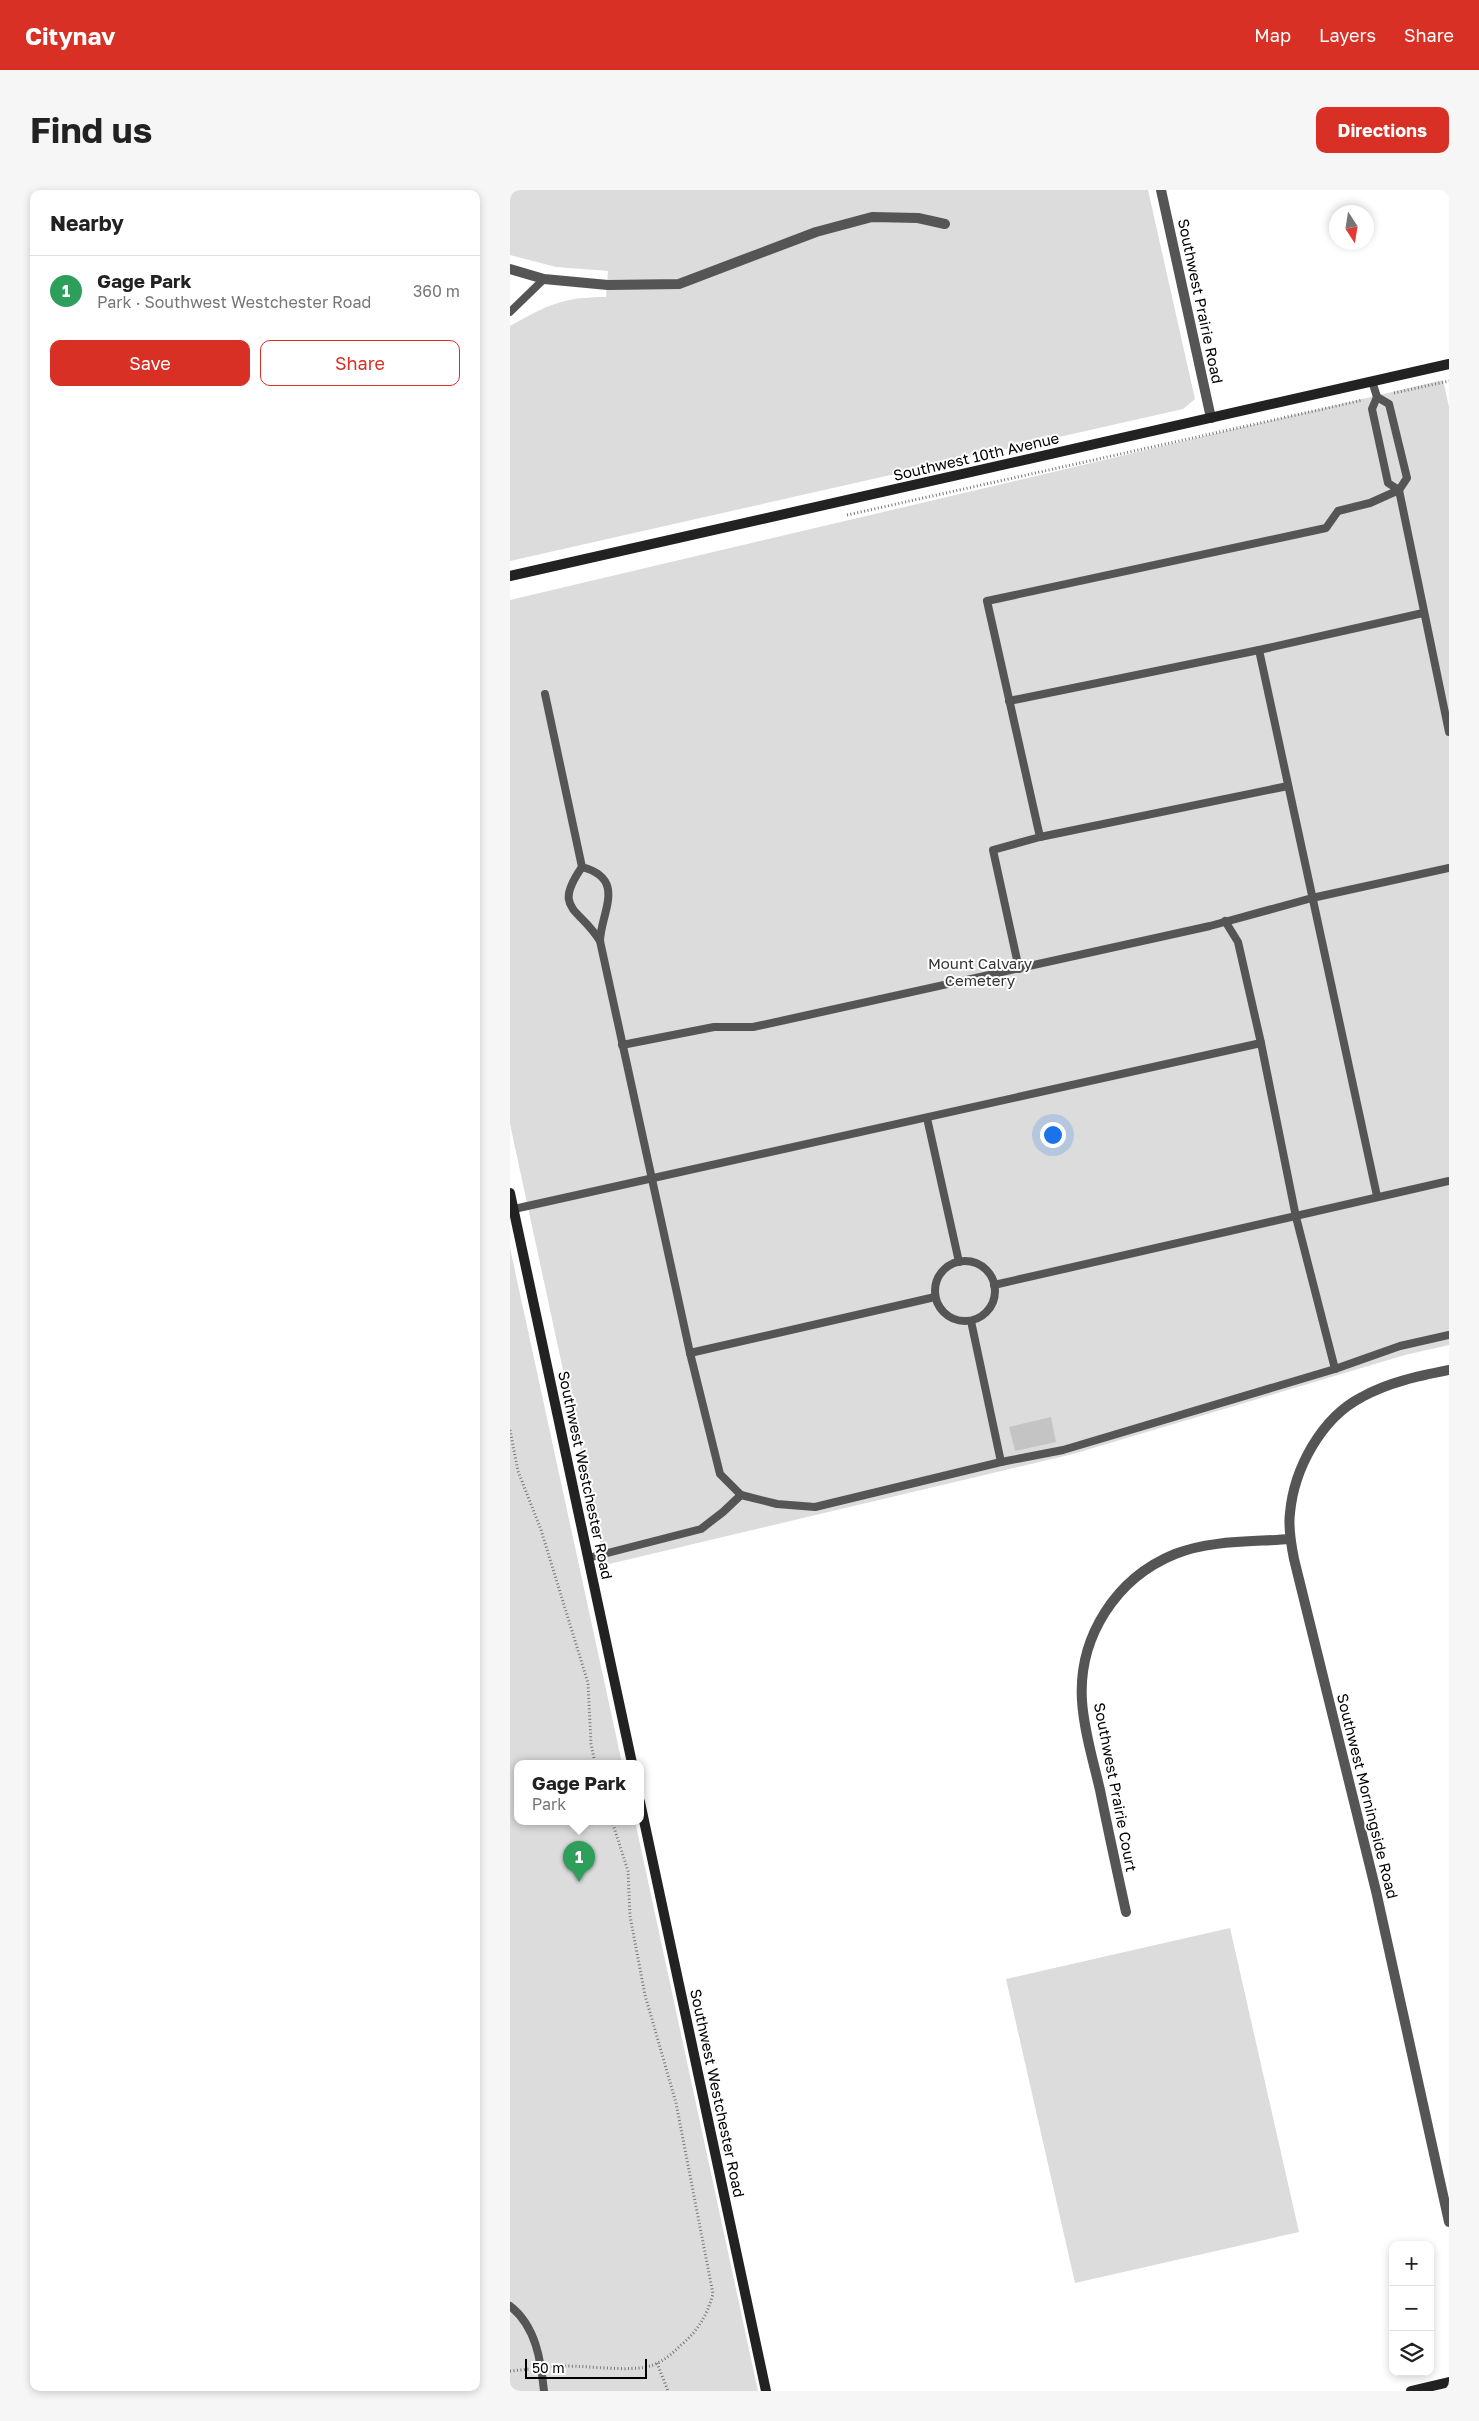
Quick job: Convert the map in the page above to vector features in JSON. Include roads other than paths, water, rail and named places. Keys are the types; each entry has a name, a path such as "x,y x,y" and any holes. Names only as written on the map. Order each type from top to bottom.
{"street":[{"name":"Southwest Prairie Road","path":"1161,190 1211,418"},
{"path":"510,269 544,280 608,285 679,284 816,232 872,217 918,218 945,224"},
{"name":"Southwest 10th Avenue","path":"510,576 1449,364"},
{"name":"Southwest Westchester Road","path":"510,1193 631,1760"},
{"name":"Southwest Morningside Road","path":"1449,1370 1408,1378 1381,1387 1359,1398 1334,1418 1322,1431 1306,1457 1294,1490 1290,1514 1290,1539 1376,1891 1449,2222"},
{"name":"Southwest Prairie Court","path":"1126,1912 1084,1718 1083,1679 1086,1659 1094,1633 1114,1598 1132,1580 1154,1564 1175,1554 1214,1544 1290,1539"},
{"name":"Southwest Westchester Road","path":"644,1821 766,2391"},
{"path":"1411,2391 1449,2382"}],"lane":[{"path":"510,312 544,280"},
{"path":"1372,381 1377,397 1372,409 1388,482 1399,490 1449,732"},
{"path":"1040,837 987,602 1326,528 1338,511 1370,503 1399,490 1407,478 1389,404 1377,397"},
{"path":"1010,701 1259,650 1423,613"},
{"path":"1259,650 1377,1196"},
{"path":"545,694 582,867 570,883 568,896 574,912 593,930 600,941"},
{"path":"1019,969 992,850 1040,837 1288,786"},
{"path":"582,867 593,870 603,878 609,894 609,905 600,930 600,941 622,1044 690,1353 720,1474 741,1495 777,1504 815,1507 1001,1462 1063,1450 1335,1369 1400,1346 1449,1335"},
{"path":"622,1044 714,1027 753,1027 1019,969 1225,921 1312,898 1449,868"},
{"path":"1225,921 1238,942 1261,1043 1296,1217 1335,1369"},
{"path":"514,1209 652,1180 1261,1043"},
{"path":"927,1118 959,1262"},
{"path":"994,1285 1449,1181"},
{"path":"959,1262 970,1262 981,1266 990,1274 994,1285 994,1297 990,1308 982,1316 971,1320 959,1321 948,1316 940,1308 935,1297 935,1286 940,1275 948,1266 959,1262"},
{"path":"690,1353 935,1297"},
{"path":"971,1320 1001,1462"},
{"path":"588,1558 701,1529 724,1512 741,1495"},
{"path":"510,2306 528,2326 536,2344 544,2391"}],"place":[{"name":"Gage Park","path":"579,1882"}],"park label":[{"name":"Mount Calvary Cemetery","path":"980,972"}]}
